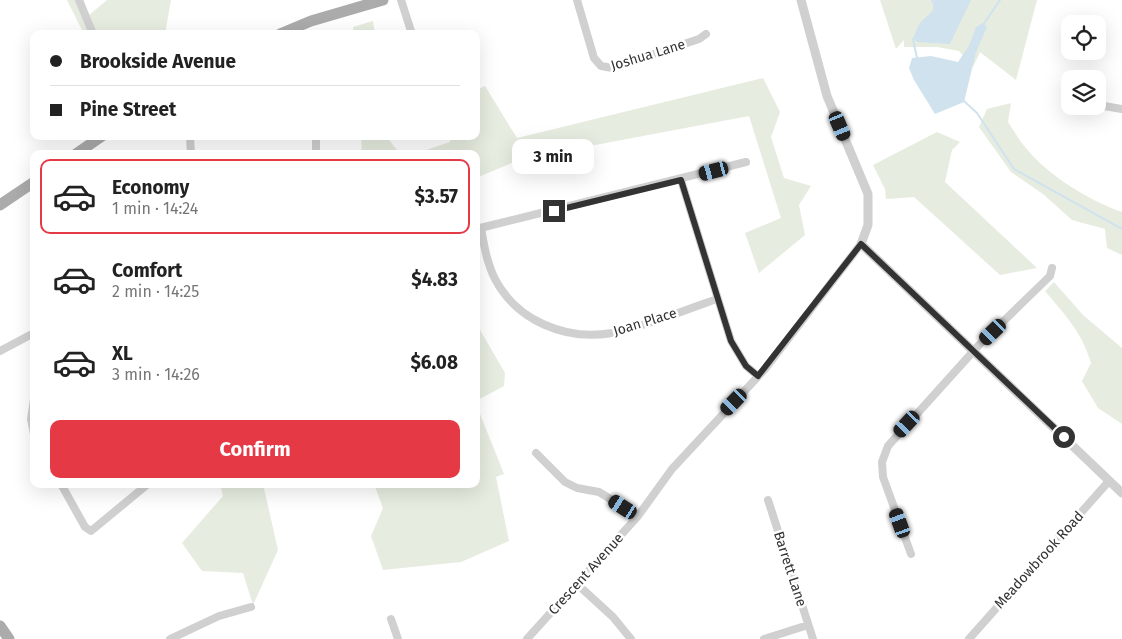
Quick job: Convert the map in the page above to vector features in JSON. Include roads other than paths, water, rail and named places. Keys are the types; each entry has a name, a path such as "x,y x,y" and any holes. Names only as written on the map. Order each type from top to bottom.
{"main road":[{"path":"302,29 376,1"},
{"path":"82,150 96,140"},
{"path":"0,205 30,185"},
{"path":"0,626 9,639"}],"street":[{"path":"79,0 90,30"},
{"path":"402,0 411,30"},
{"name":"Joshua Lane","path":"577,0 594,58 606,68 612,68 698,39 706,34"},
{"name":"Crescent Avenue","path":"527,639 638,516 672,469 758,376 861,244 868,225 868,194 827,96 800,0"},
{"path":"1106,106 1122,109"},
{"path":"480,229 681,180 746,162"},
{"path":"681,180 716,300 737,353 746,366 758,376"},
{"name":"Joan Place","path":"480,235 490,266 502,290 526,314 555,329 580,334 610,333 716,300"},
{"path":"861,244 1122,493"},
{"path":"911,554 883,477 884,454 893,439 975,352 979,345 1050,276 1052,268"},
{"path":"0,351 30,335"},
{"path":"536,453 565,482 577,488 599,492 638,516"},
{"name":"Meadowbrook Road","path":"969,639 1109,481"},
{"path":"63,488 85,527 91,531 143,488"},
{"name":"Barrett Lane","path":"768,500 813,639"},
{"path":"577,584 613,617 631,639"},
{"path":"170,639 219,616 251,607"},
{"path":"391,620 398,639"},
{"path":"764,639 808,625"}],"water":[{"path":"931,0 971,0 950,44 918,42 913,39 920,23 932,11 933,4"},
{"path":"983,23 987,27 976,52 964,102 935,114 914,80 909,68 912,58 931,56 958,62 969,46 976,27"}],"waterway":[{"path":"983,25 1000,0"},
{"path":"913,39 917,58"},
{"path":"964,101 977,113 1014,169 1122,229"}]}
